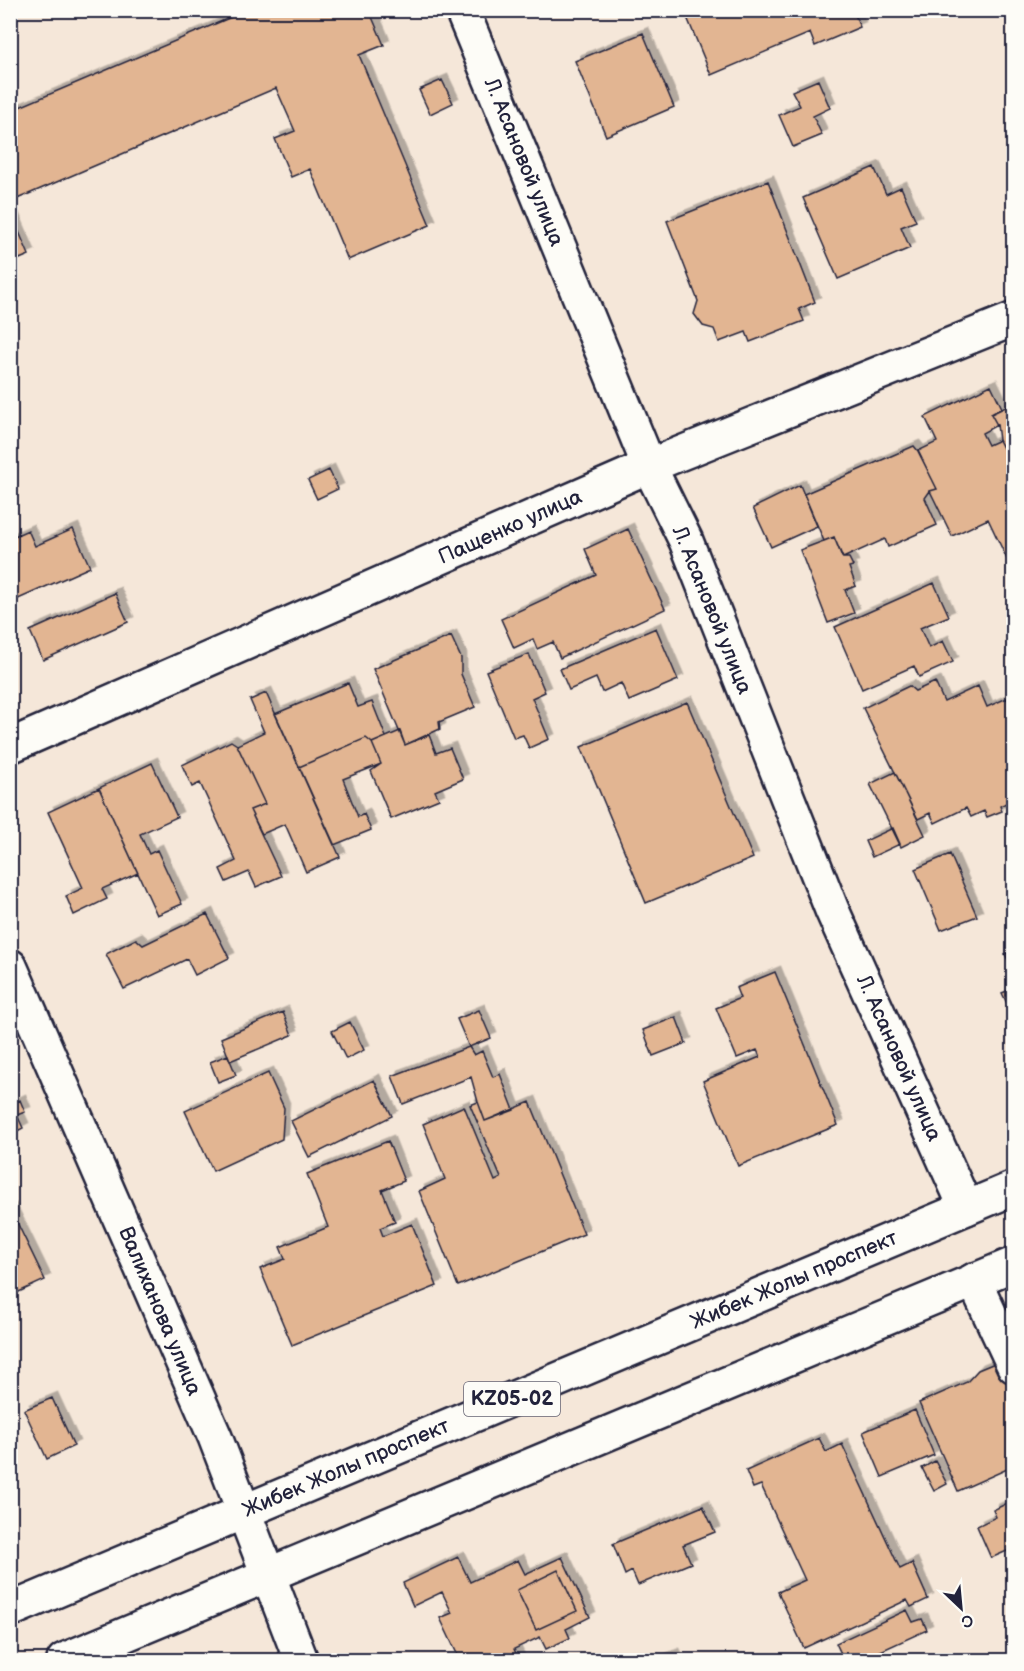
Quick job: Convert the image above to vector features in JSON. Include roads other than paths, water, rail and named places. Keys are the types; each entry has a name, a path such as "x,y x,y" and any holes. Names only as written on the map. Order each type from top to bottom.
{"main road":[{"name":"Л. Асановой улица","path":"462,10 649,466 686,541 832,910 966,1208"},
{"name":"Пащенко улица","path":"10,746 649,466 1014,319"},
{"name":"Валиханова улица","path":"10,966 215,1437 301,1660"},
{"name":"Жибек Жолы проспект","path":"10,1610 1014,1188"},
{"path":"64,1660 1014,1264"},
{"path":"974,1280 1014,1366"}]}
